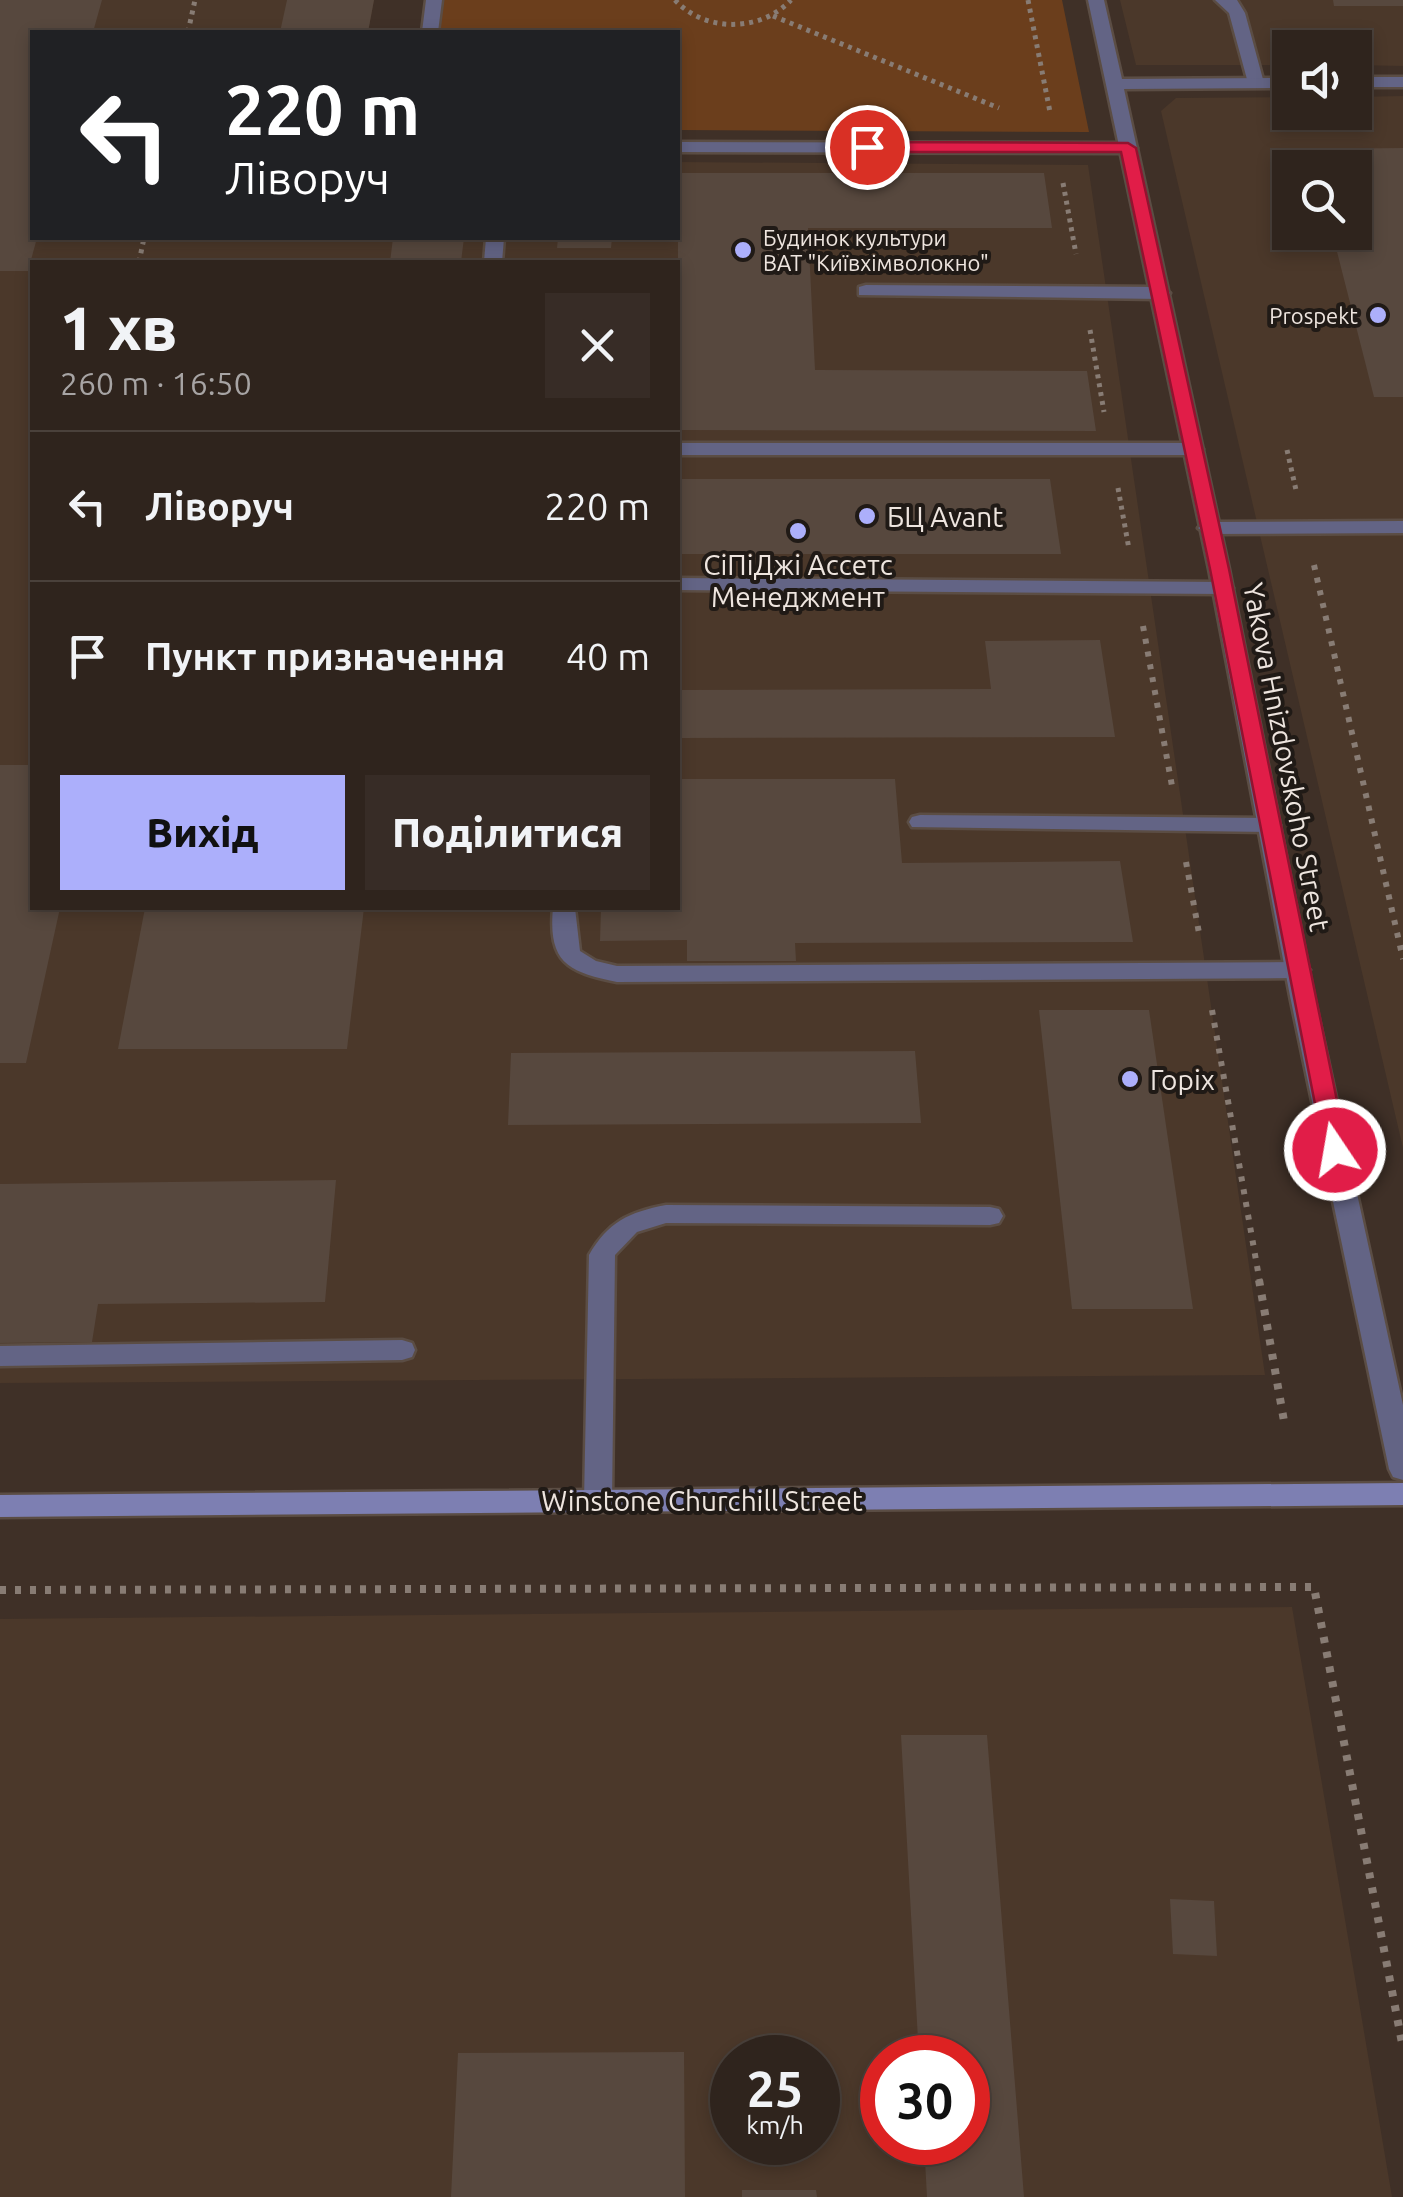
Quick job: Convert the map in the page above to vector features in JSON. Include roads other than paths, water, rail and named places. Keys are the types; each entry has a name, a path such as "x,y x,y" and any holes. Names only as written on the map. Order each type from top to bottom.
{"street":[{"path":"430,30 434,0"},
{"name":"Yakova Hnizdovskoho Street","path":"1096,0 1223,588 1298,970 1403,1468"},
{"path":"1223,0 1238,13 1256,83"},
{"path":"1372,82 1403,82"},
{"path":"1113,84 1272,83"},
{"path":"680,146 1128,148"},
{"path":"866,291 1161,294"},
{"path":"680,449 1193,449"},
{"path":"1208,528 1403,527"},
{"path":"680,584 1223,588"},
{"path":"920,822 1270,825"},
{"path":"564,910 562,943 572,958 590,969 617,974 1298,970"},
{"path":"598,1501 602,1256 612,1235 633,1220 666,1214 990,1216"},
{"path":"0,1356 402,1350"},
{"name":"Winstone Churchill Street","path":"0,1506 1403,1494"}],"place":[{"name":"Будинок культури ВАТ \"Київхімволокно\"","path":"743,250"},
{"name":"Prospekt","path":"1378,315"},
{"name":"БЦ Avant","path":"867,516"},
{"name":"СіПіДжі Ассетс Менеджмент","path":"798,531"},
{"name":"Горіх","path":"1130,1079"}]}
